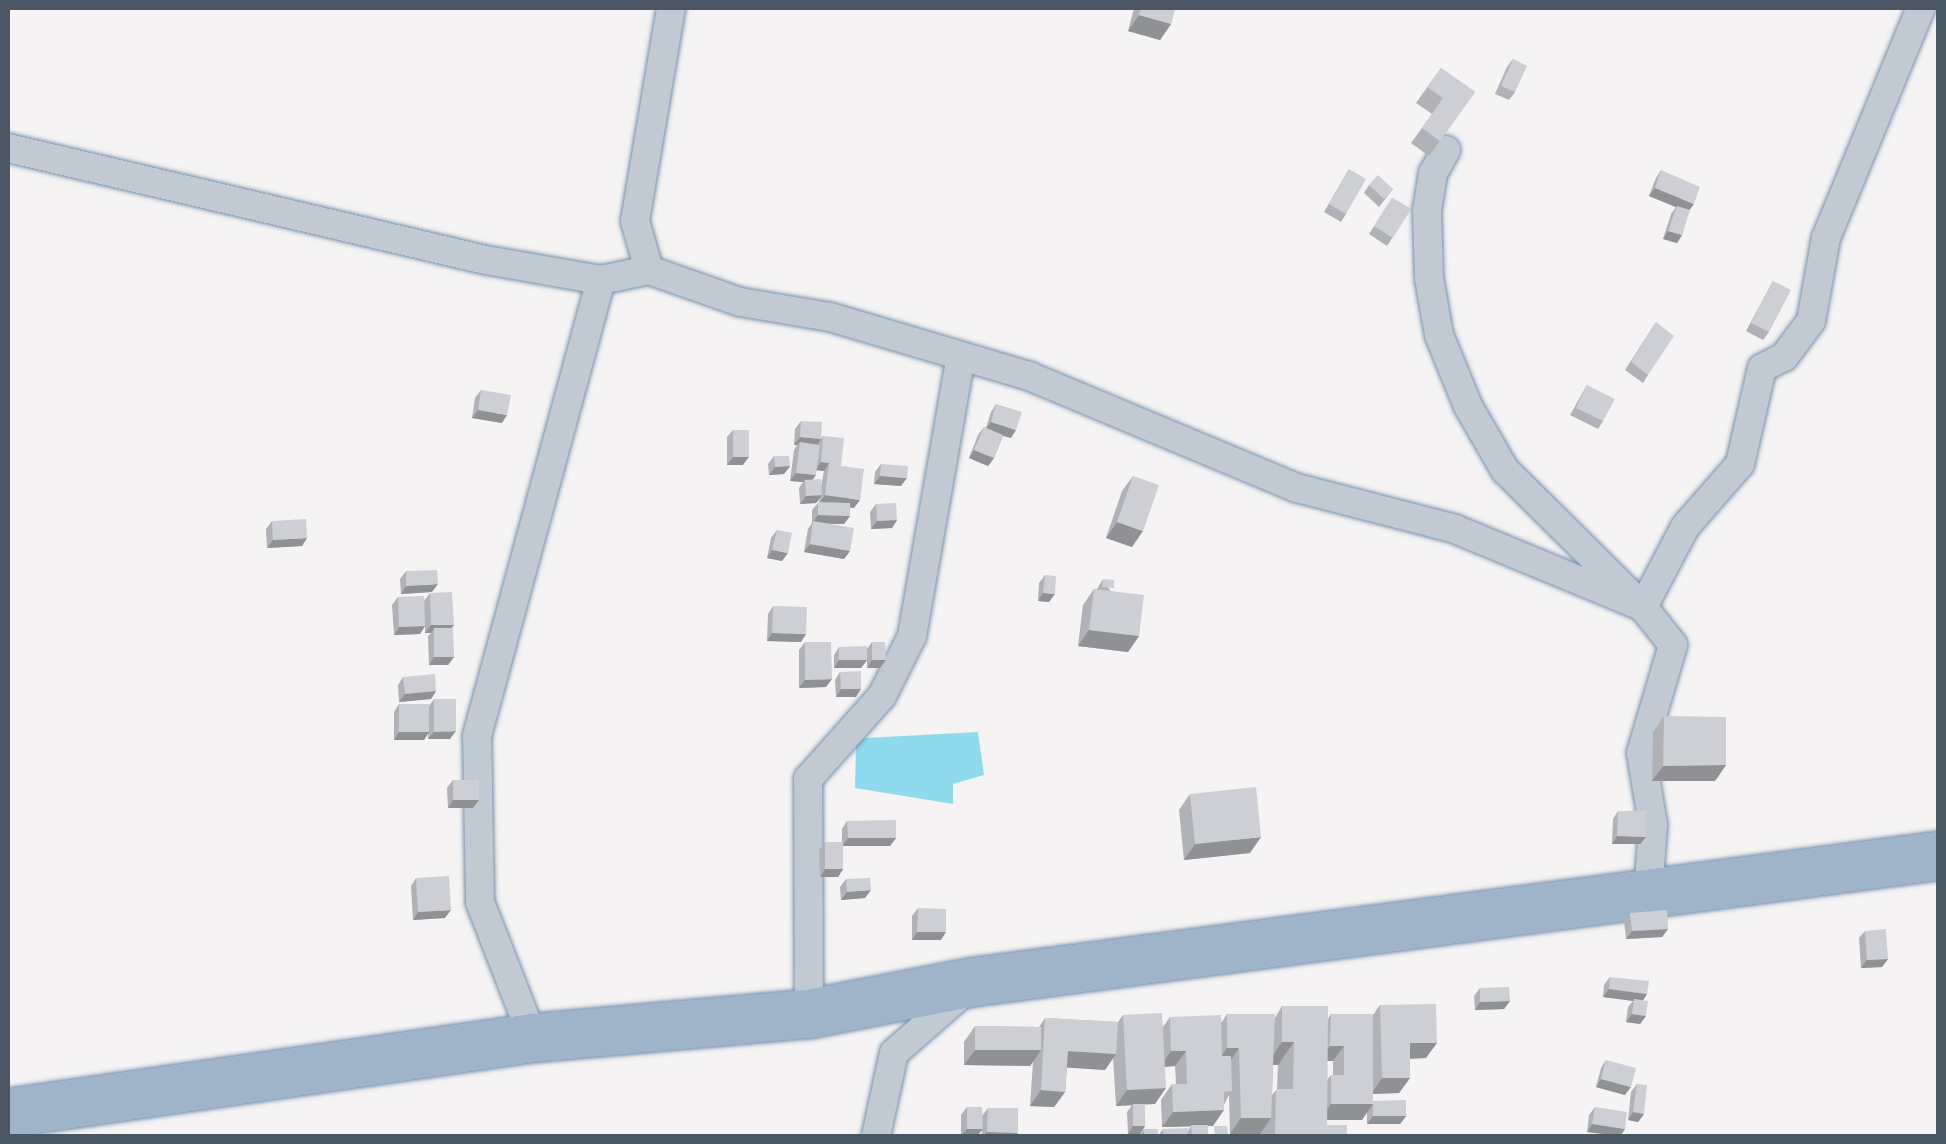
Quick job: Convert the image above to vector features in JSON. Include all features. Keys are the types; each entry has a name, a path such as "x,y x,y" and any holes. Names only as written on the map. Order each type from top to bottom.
{"highway":[{"path":"8,1113 533,1038 809,1014 974,982 1938,856"}],"street":[{"path":"649,270 636,220 671,8"},
{"path":"1644,607 1685,527 1740,464 1762,368 1784,357 1811,321 1826,238 1922,8"},
{"path":"8,148 232,196 486,260 601,280 649,270 740,302 830,317 1028,376 1298,488 1455,529 1644,607"},
{"path":"1446,150 1433,173 1427,210 1428,278 1439,335 1468,406 1504,470 1644,607 1673,645 1641,753 1653,825 1648,894"},
{"path":"533,1038 480,902 477,736 601,280"},
{"path":"809,1014 808,779 882,696 912,636 960,356"},
{"path":"876,1136 894,1053 974,982"}],"water":[{"path":"978,732 984,775 953,784 953,804 855,788 856,743 865,738"}],"building":[{"path":"1141,8 1175,8 1171,24 1139,15"},
{"path":"1513,59 1527,66 1515,92 1501,86"},
{"path":"1441,68 1475,92 1440,141 1422,128 1443,98 1427,87"},
{"path":"1349,169 1366,179 1346,214 1329,204"},
{"path":"1661,170 1700,187 1694,204 1655,188"},
{"path":"1378,175 1393,189 1384,199 1369,185"},
{"path":"1392,198 1411,209 1393,238 1374,226"},
{"path":"1677,206 1690,210 1682,235 1668,231"},
{"path":"1773,281 1791,290 1769,332 1751,323"},
{"path":"1656,322 1674,336 1648,375 1631,362"},
{"path":"1587,385 1615,399 1603,421 1576,408"},
{"path":"481,390 511,395 507,415 478,410"},
{"path":"996,404 1022,412 1016,430 991,422"},
{"path":"801,421 822,422 821,439 800,437"},
{"path":"984,427 1003,435 994,458 974,450"},
{"path":"733,430 749,430 749,457 733,457"},
{"path":"823,436 844,438 841,466 864,469 860,500 825,495 829,463 821,462"},
{"path":"800,442 820,445 816,475 796,473"},
{"path":"774,456 789,456 790,466 775,467"},
{"path":"881,464 908,466 907,478 880,476"},
{"path":"1133,476 1159,485 1143,531 1117,522"},
{"path":"821,479 822,495 806,496 805,480"},
{"path":"818,502 850,503 850,516 818,515"},
{"path":"896,503 897,520 877,521 876,504"},
{"path":"306,519 307,538 273,540 272,521"},
{"path":"813,521 854,528 850,551 810,544"},
{"path":"777,530 792,533 788,553 772,550"},
{"path":"437,570 438,584 406,586 406,571"},
{"path":"1045,575 1056,576 1055,594 1043,593"},
{"path":"1103,579 1114,580 1114,588 1102,587"},
{"path":"1094,589 1144,595 1139,636 1089,630"},
{"path":"452,592 454,625 431,625 430,593"},
{"path":"424,596 425,626 399,627 398,597"},
{"path":"773,606 807,607 806,634 772,633"},
{"path":"434,628 453,628 454,657 434,657"},
{"path":"805,642 831,642 832,679 805,680"},
{"path":"872,642 885,642 886,660 872,660"},
{"path":"867,646 867,660 839,660 839,647"},
{"path":"861,671 861,689 841,689 840,672"},
{"path":"435,674 436,691 405,694 403,677"},
{"path":"434,699 456,699 456,731 434,732"},
{"path":"399,704 429,704 429,732 399,732"},
{"path":"1664,716 1726,717 1726,765 1663,766"},
{"path":"453,780 479,780 479,800 453,800"},
{"path":"1256,787 1261,837 1195,844 1190,794"},
{"path":"1618,811 1646,811 1646,837 1617,836"},
{"path":"896,820 896,838 848,838 847,821"},
{"path":"825,842 843,842 843,869 825,869"},
{"path":"449,876 451,910 418,912 416,878"},
{"path":"870,878 871,890 847,892 846,879"},
{"path":"918,908 946,909 946,932 917,932"},
{"path":"1667,910 1668,929 1632,931 1630,913"},
{"path":"1886,929 1888,959 1867,960 1865,931"},
{"path":"1610,977 1649,981 1647,994 1609,989"},
{"path":"1509,987 1510,1001 1480,1002 1480,988"},
{"path":"1634,999 1648,1001 1646,1016 1632,1014"},
{"path":"1436,1004 1437,1043 1410,1043 1410,1078 1382,1078 1380,1005"},
{"path":"1282,1006 1328,1006 1327,1136 1275,1136 1276,1089 1293,1089 1294,1042 1282,1042"},
{"path":"1162,1013 1166,1088 1127,1090 1123,1015"},
{"path":"1227,1014 1275,1014 1271,1118 1241,1118 1239,1048 1227,1048"},
{"path":"1331,1014 1373,1014 1373,1104 1331,1104 1331,1075 1344,1075 1344,1046 1330,1046"},
{"path":"1221,1015 1222,1056 1231,1056 1232,1091 1224,1092 1224,1110 1173,1112 1172,1084 1187,1084 1186,1051 1171,1051 1170,1017"},
{"path":"1045,1018 1118,1022 1116,1054 1068,1051 1065,1092 1041,1090"},
{"path":"975,1026 1041,1027 1041,1050 975,1050"},
{"path":"1606,1060 1636,1068 1631,1087 1601,1079"},
{"path":"1637,1084 1647,1085 1644,1114 1633,1112"},
{"path":"1406,1100 1406,1116 1373,1116 1373,1101"},
{"path":"1133,1104 1145,1104 1145,1126 1133,1126"},
{"path":"967,1107 982,1107 983,1129 967,1129"},
{"path":"1595,1107 1627,1112 1625,1129 1592,1124"},
{"path":"988,1108 1018,1108 1018,1133 987,1132"},
{"path":"1191,1125 1208,1125 1208,1136 1192,1136"},
{"path":"1327,1125 1347,1125 1347,1136 1327,1136"},
{"path":"1214,1126 1227,1126 1228,1136 1215,1136"},
{"path":"1188,1128 1188,1136 1164,1136 1163,1129"},
{"path":"1144,1129 1158,1129 1158,1136 1144,1136"}]}
